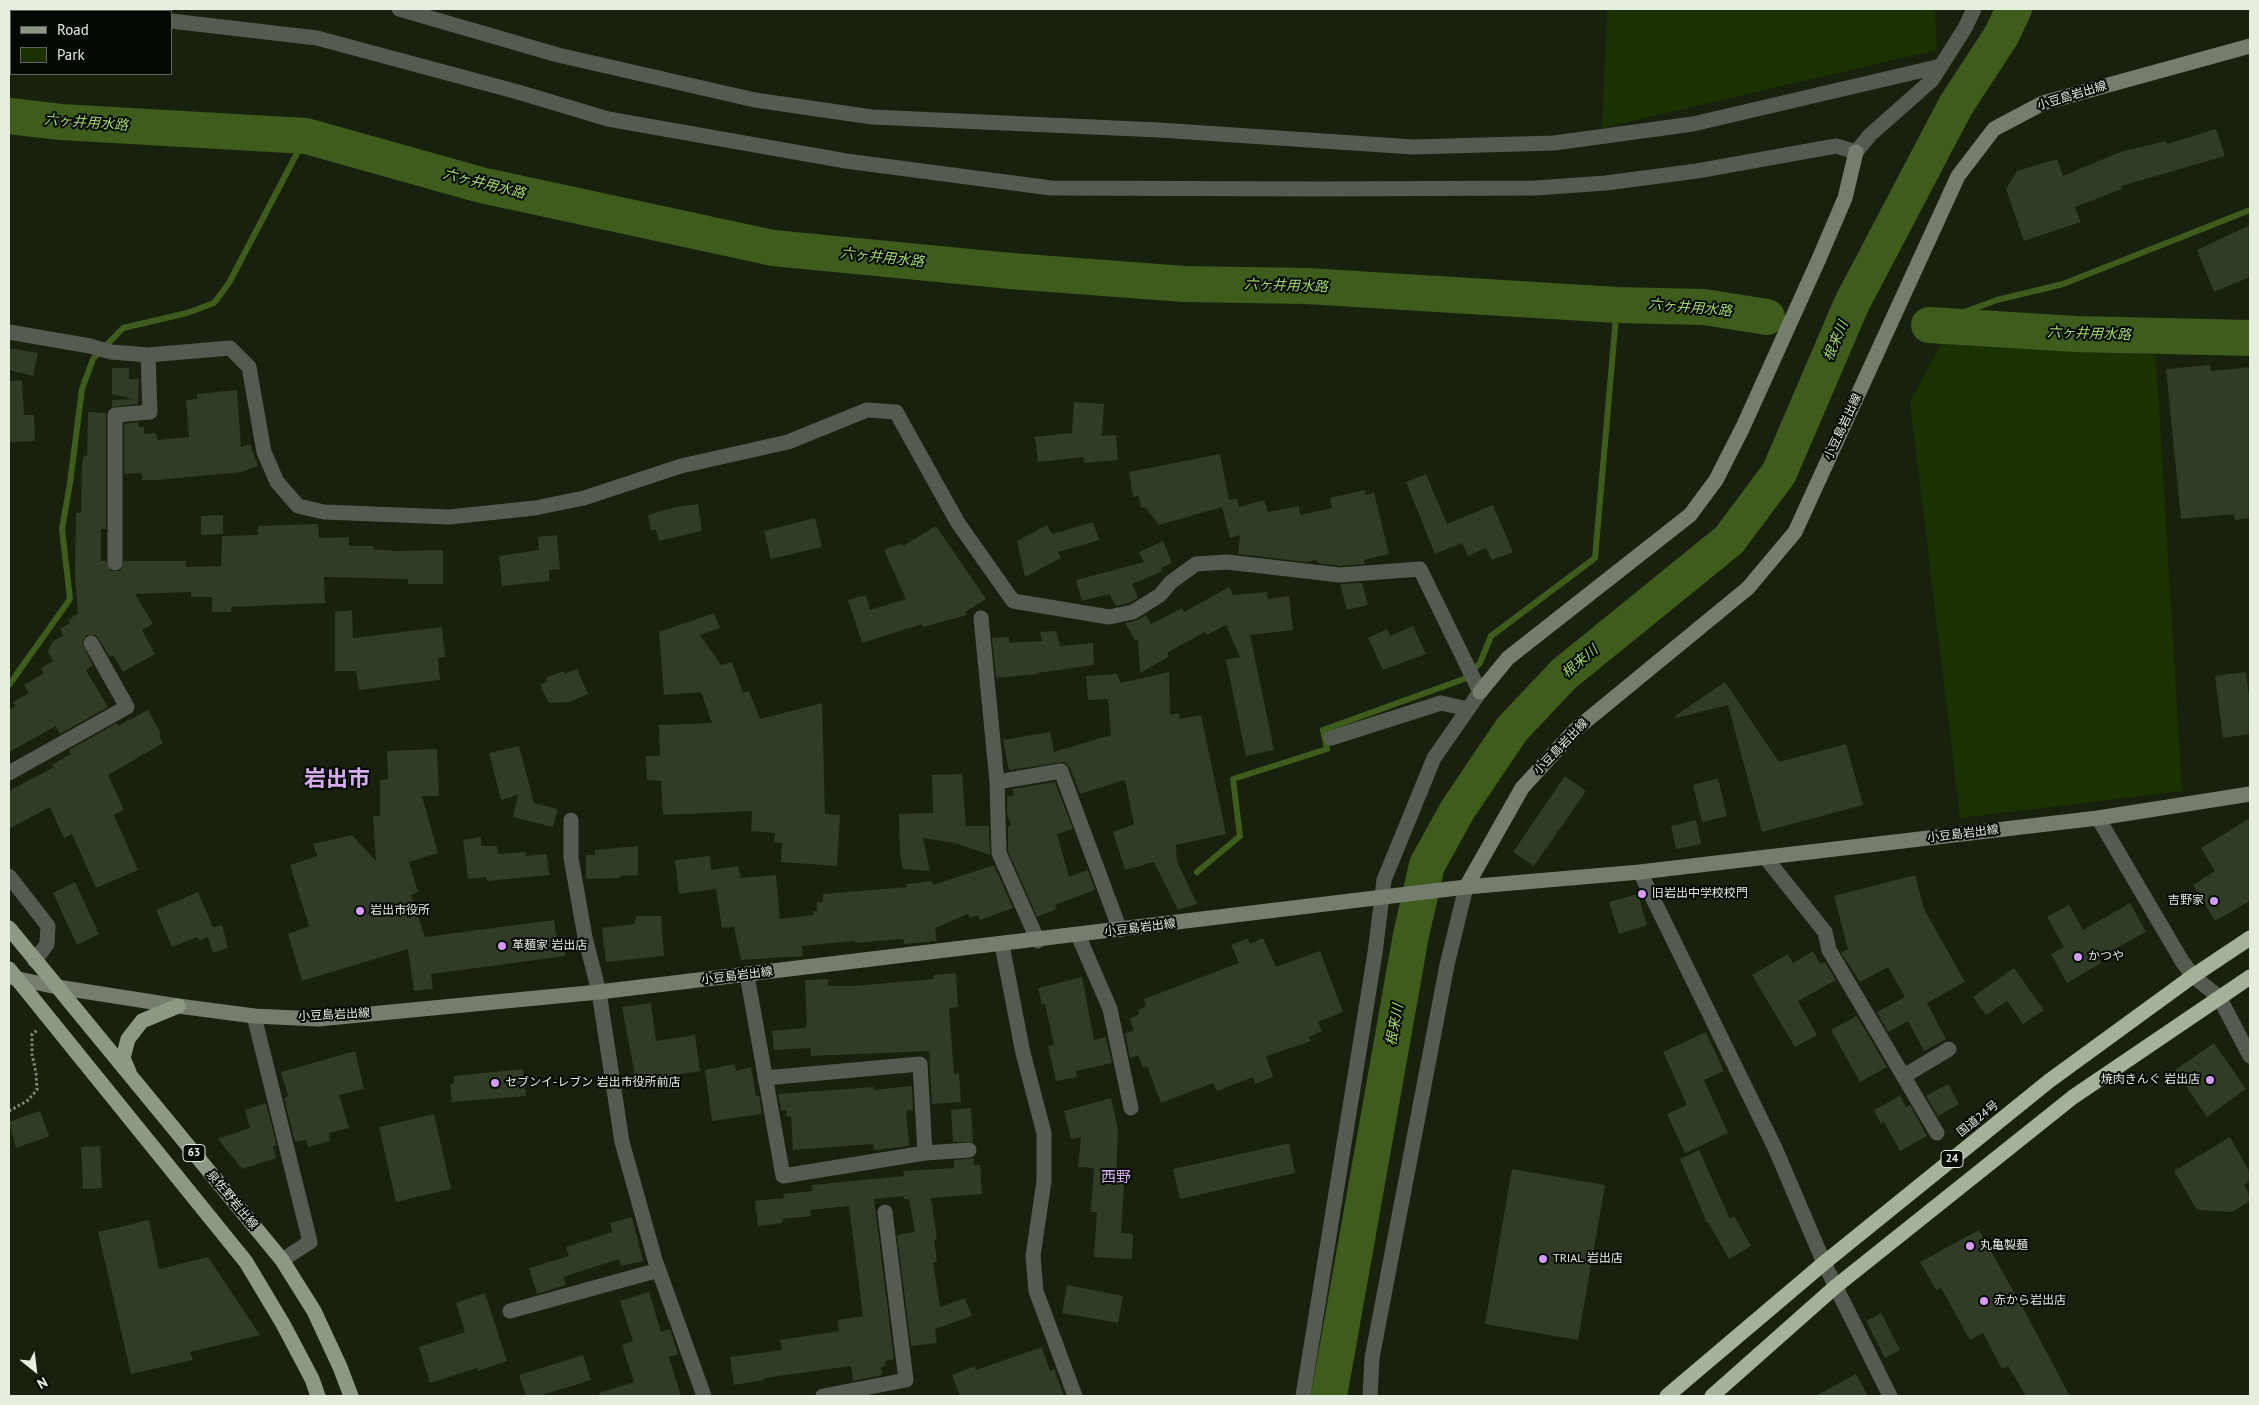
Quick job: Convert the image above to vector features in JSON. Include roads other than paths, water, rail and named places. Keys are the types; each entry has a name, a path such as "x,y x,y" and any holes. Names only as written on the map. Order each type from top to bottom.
{"highway":[{"name":"国道24号","path":"1667,1396 1824,1263 2049,1081 2193,976 2250,938"},
{"name":"24","path":"1712,1396 1836,1287 2073,1097 2250,977"}],"main road":[{"name":"小豆島岩出線","path":"1466,888 1522,788 1568,738 1748,588 1795,532 1958,176 1994,129 2043,103 2250,46"},
{"path":"1480,692 1508,658 1690,516 1716,480 1743,427 1845,198 1856,152"},
{"name":"小豆島岩出線","path":"11,975 57,987 178,1006 254,1016 318,1019 600,992 1038,941 1466,888 1640,872 2098,818 2250,794"},
{"name":"泉佐野岩出線","path":"9,928 282,1260 314,1311 351,1396"},
{"name":"63","path":"11,975 52,1022 246,1262 287,1332 312,1379 318,1396"},
{"path":"131,1077 124,1058 128,1039 142,1021 178,1006"}],"street":[{"path":"399,9 558,54 756,100 872,117 1159,130 1413,147 1554,143 1694,124 1941,66"},
{"path":"172,21 317,38 518,92 608,119 846,161 1051,188 1535,188 1606,183 1697,171 1836,146 1856,152 1870,135 1932,80 1965,28 1974,9"},
{"path":"9,332 90,346 111,352 148,355 230,348 249,367 264,452 277,482 298,506 324,512 449,517 535,508 584,498 681,466 788,442 867,410 896,412 958,523 1012,601 1109,617 1133,612 1140,608 1160,595 1171,582 1196,564 1228,562 1340,575 1420,569 1480,692 1434,758 1384,880 1389,897 1303,1396"},
{"path":"115,563 115,415 150,412 148,355"},
{"path":"981,618 997,782 999,854 1038,941"},
{"path":"9,773 127,707 91,643"},
{"path":"1330,738 1441,703 1468,709"},
{"path":"997,782 1061,771 1120,930"},
{"path":"2098,818 2193,976 2219,997 2250,1056"},
{"path":"571,820 571,858 585,937 600,992 622,1142 658,1270 704,1396"},
{"path":"1766,857 1825,932 1829,950 1937,1133"},
{"path":"1640,872 1775,1148 1824,1263 1890,1396"},
{"path":"9,876 48,926 48,944 35,961"},
{"path":"1370,1396 1372,1358 1445,975 1466,888"},
{"path":"1078,936 1110,1008 1131,1108"},
{"path":"1002,945 1023,1052 1044,1133 1044,1181 1033,1256 1036,1291 1075,1396"},
{"path":"747,975 783,1176 925,1153 969,1150"},
{"path":"254,1016 310,1242 282,1260"},
{"path":"1904,1076 1948,1049"},
{"path":"765,1078 920,1064 925,1153"},
{"path":"823,1396 906,1380 885,1212"},
{"path":"510,1311 658,1270"}],"waterway":[{"name":"根来川","path":"1329,1396 1411,935 1427,865 1458,809 1512,729 1564,674 1729,540 1779,473 1852,303 1956,105 2001,36 2014,9"},
{"name":"六ヶ井用水路","path":"9,116 61,122 306,136 481,185 773,248 1011,271 1184,284 1307,286 1617,305 1704,307 1767,317"},
{"path":"9,685 70,599 62,529 82,389 93,359 123,328 187,313 214,303 229,283 306,136"},
{"path":"1929,325 1997,300 2063,284 2250,210"},
{"path":"1197,872 1240,836 1233,779 1327,749 1323,730 1464,679 1480,663 1491,636 1595,558 1617,305"},
{"name":"六ヶ井用水路","path":"1929,325 2076,334 2250,338"}],"place":[{"name":"旧岩出中学校校門","path":"1642,894"},
{"name":"吉野家","path":"2214,901"},
{"name":"岩出市役所","path":"360,911"},
{"name":"革麺家 岩出店","path":"502,946"},
{"name":"かつや","path":"2078,957"},
{"name":"焼肉きんぐ 岩出店","path":"2210,1080"},
{"name":"セブンイ-レブン 岩出市役所前店","path":"495,1083"},
{"name":"丸亀製麺","path":"1970,1246"},
{"name":"TRIAL 岩出店","path":"1543,1259"},
{"name":"赤から岩出店","path":"1984,1301"}],"district":[{"name":"岩出市","path":"337,780"},
{"name":"西野","path":"1116,1178"}]}
